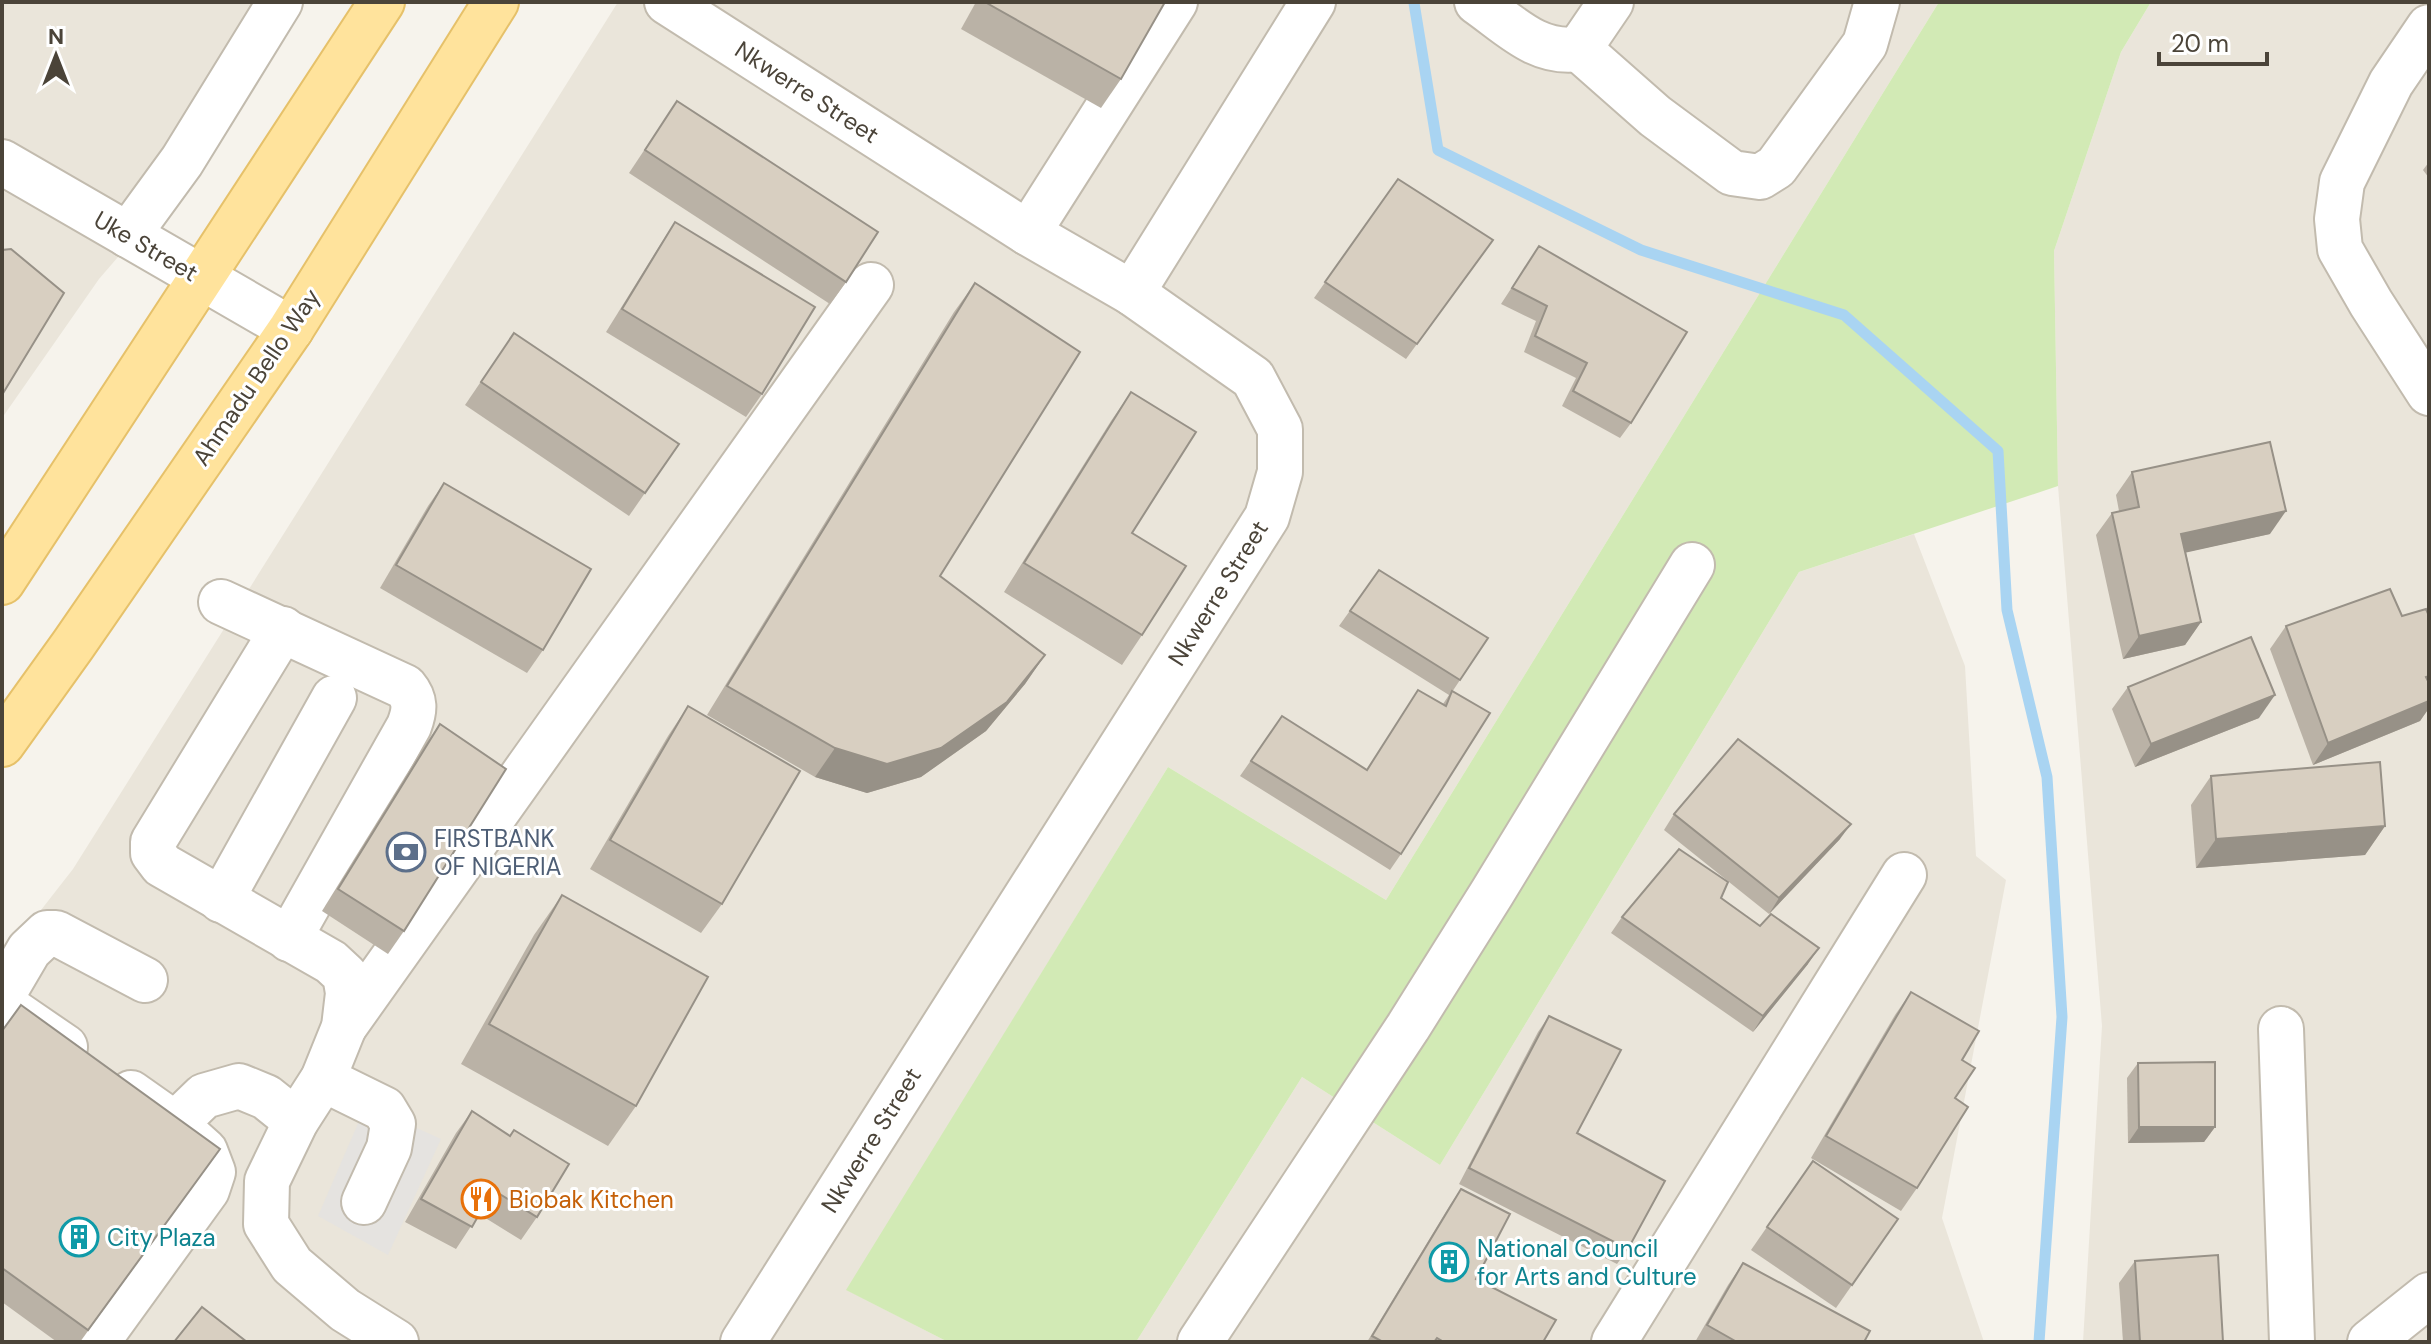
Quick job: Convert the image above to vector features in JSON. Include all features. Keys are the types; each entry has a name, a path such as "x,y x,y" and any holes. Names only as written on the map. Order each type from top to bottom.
{"main road":[{"path":"2,582 382,2"},
{"name":"Ahmadu Bello Way","path":"2,744 291,329 496,2"}],"street":[{"path":"1028,233 1175,2"},
{"path":"1132,293 1313,2"},
{"path":"1477,2 1535,44 1562,52 1579,49 1611,2"},
{"path":"1579,49 1655,116 1732,173 1760,177 1776,167 1865,44 1877,2"},
{"path":"128,235 182,161 277,3"},
{"name":"Nkwerre Street","path":"676,4 1028,233 1132,293 1253,378 1280,429 1280,472 1267,517 743,1342"},
{"path":"2429,27 2391,83 2342,182 2337,219 2340,249 2429,393"},
{"name":"Uke Street","path":"2,162 291,329"},
{"path":"396,1342 345,1310 292,1265 266,1224 267,1181 296,1121 323,1079 346,1010 871,285"},
{"path":"1200,1342 1425,1000 1692,565"},
{"path":"221,602 405,687 412,696 415,711 409,726 289,939"},
{"path":"283,629 153,842 153,853 162,865 331,962 345,975 346,1010"},
{"path":"221,900 334,698"},
{"path":"1614,1342 1904,875"},
{"path":"2,996 29,950 47,933 56,933 145,980"},
{"path":"2,1008 11,1010 175,1124 205,1151 213,1172 207,1190 97,1342"},
{"path":"2281,1029 2292,1342"},
{"path":"323,1079 384,1109 393,1124 389,1148 364,1202"},
{"path":"175,1124 204,1096 239,1086 266,1097 296,1121"},
{"path":"2370,1342 2429,1295"}],"shaded area":[{"path":"2,2 287,2 169,198 99,279 2,418"},
{"path":"618,2 1939,2 1386,900 1168,767 847,1290 948,1342 2,1342 2,960 73,869"},
{"path":"2151,2 2429,2 2429,1342 2083,1342 2102,1026 2058,486 2054,251 2121,52"},
{"path":"1914,534 1965,666 1976,856 2006,880 1942,1218 1984,1342 1136,1342 1302,1077 1440,1165 1799,572"},
{"path":"366,1105 441,1139 388,1255 318,1216"}],"green space":[{"path":"1939,2 2151,2 2121,52 2054,251 2058,486 1799,572 1440,1165 1302,1077 1136,1342 948,1342 846,1290 1168,767 1386,900"}],"building":[{"path":"985,2 1165,2 1121,79"},
{"path":"677,101 878,232 846,282 645,150"},
{"path":"1398,179 1493,240 1417,344 1325,282"},
{"path":"675,222 815,307 762,394 622,309"},
{"path":"1539,246 1687,332 1631,423 1573,391 1587,363 1535,336 1547,306 1512,288"},
{"path":"11,249 64,293 2,395 2,250"},
{"path":"975,283 1080,352 940,576 1045,655 1007,702 941,748 887,764 835,748 727,686"},
{"path":"514,333 679,444 645,493 481,382"},
{"path":"1131,392 1196,432 1132,533 1186,566 1142,635 1024,563"},
{"path":"2270,442 2286,511 2181,534 2201,622 2139,636 2112,513 2139,507 2132,472"},
{"path":"444,483 591,569 543,650 396,565"},
{"path":"1379,570 1488,638 1460,680 1350,611"},
{"path":"2390,589 2402,616 2426,609 2429,616 2429,676 2426,677 2429,701 2328,743 2286,626"},
{"path":"2251,637 2275,695 2151,744 2128,687"},
{"path":"1418,690 1446,706 1452,691 1490,713 1401,854 1251,761 1282,716 1367,770"},
{"path":"688,706 800,771 722,904 610,840"},
{"name":"FIRSTBANK OF NIGERIA","path":"440,724 506,769 404,931 338,889"},
{"path":"1738,739 1851,824 1779,898 1674,814"},
{"path":"2380,762 2385,826 2216,839 2211,776"},
{"path":"1679,849 1728,882 1721,898 1760,926 1771,914 1819,948 1763,1016 1622,917"},
{"path":"562,895 708,977 636,1106 489,1024"},
{"path":"1911,992 1979,1031 1962,1060 1975,1068 1955,1098 1968,1107 1917,1188 1826,1136"},
{"name":"City Plaza","path":"21,1005 220,1149 88,1330 2,1268 2,1031"},
{"path":"1549,1016 1621,1050 1577,1133 1665,1181 1628,1249 1469,1168"},
{"path":"2215,1062 2215,1127 2139,1127 2138,1063"},
{"name":"Biobak Kitchen","path":"472,1111 510,1136 514,1130 569,1164 537,1217 493,1190 472,1227 421,1199"},
{"path":"1813,1161 1898,1219 1852,1285 1767,1227"},
{"name":"National Council for Arts and Culture","path":"1461,1189 1510,1214 1476,1279 1556,1320 1543,1342 1444,1342 1437,1338 1434,1342 1383,1342 1372,1336"},
{"path":"2218,1255 2223,1342 2140,1342 2135,1261"},
{"path":"1743,1263 1870,1331 1864,1342 1737,1342 1707,1325"},
{"path":"202,1307 247,1342 174,1342"}],"waterway":[{"path":"1414,3 1438,150 1641,250 1844,315 1998,451 2007,610 2047,777 2062,1017 2039,1342"}],"place":[{"name":"FIRSTBANK OF NIGERIA","path":"406,852"},
{"name":"Biobak Kitchen","path":"481,1199"},
{"name":"City Plaza","path":"79,1237"},
{"name":"National Council for Arts and Culture","path":"1449,1262"}]}
